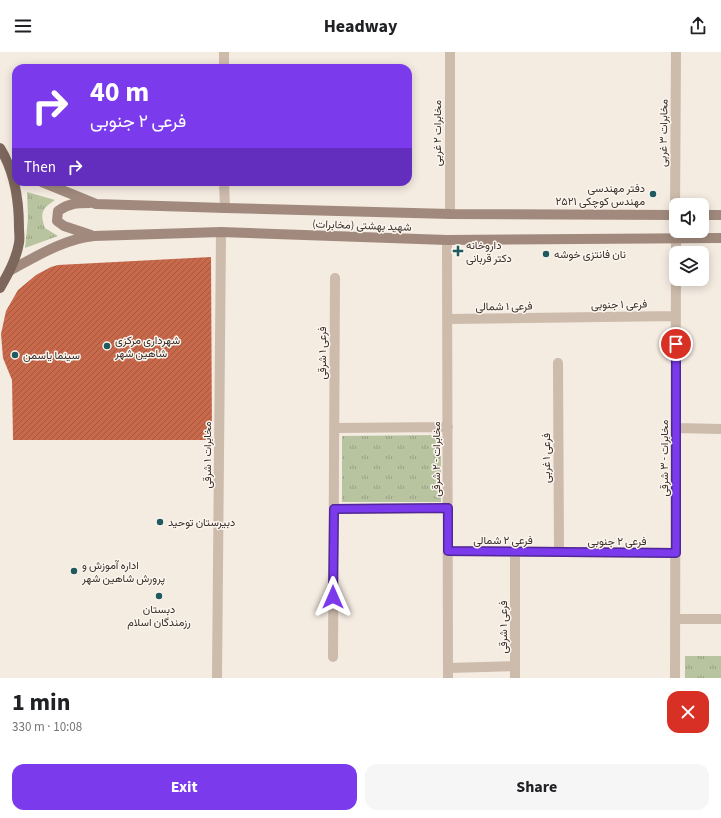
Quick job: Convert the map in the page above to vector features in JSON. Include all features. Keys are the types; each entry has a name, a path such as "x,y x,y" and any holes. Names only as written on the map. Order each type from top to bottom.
{"main road":[{"path":"0,148 12,168"},
{"path":"0,288 11,270 19,243 18,194 16,186"},
{"name":"شهید بهشتی (مخابرات)","path":"52,186 96,204 450,214 669,215"},
{"path":"94,236 64,226 57,221 58,211 66,206 78,203 96,204"},
{"path":"709,215 721,215"},
{"name":"شهید بهشتی (مخابرات)","path":"11,270 54,247 82,237 94,236 220,232 447,240 676,238"},
{"name":"شهید بهشتی (مخابرات)","path":"709,238 721,238"}],"street":[{"path":"224,52 224,64"},
{"name":"مخابرات ۲ غربی","path":"450,52 450,214"},
{"name":"مخابرات ۳ غربی","path":"675,198 676,52"},
{"path":"224,186 225,208"},
{"name":"مخابرات ۱ شرقی","path":"217,678 220,232"},
{"name":"مخابرات - ۳ شرقی","path":"676,238 676,678"},
{"name":"مخابرات - ۲ شرقی","path":"447,240 448,673"},
{"name":"فرعی ۱ شرقی","path":"334,509 335,278"},
{"name":"فرعی ۱ جنوبی","path":"562,317 676,316"},
{"name":"فرعی ۱ شمالی","path":"447,318 562,317"},
{"name":"فرعی ۱ غربی","path":"558,363 559,552"},
{"path":"334,428 448,427"},
{"path":"676,428 721,429"},
{"path":"333,657 334,509 448,508"},
{"name":"فرعی ۲ شمالی","path":"448,551 559,552"},
{"name":"فرعی ۱ شرقی","path":"515,552 516,678"},
{"name":"فرعی ۲ جنوبی","path":"559,552 676,553"},
{"path":"676,619 721,619"},
{"path":"448,673 515,666"}],"green space":[{"path":"27,192 55,200 44,209 42,219 45,228 58,236 25,248 28,218"},
{"path":"441,435 441,502 342,502 342,436"},
{"path":"685,656 721,656 721,678 685,678"}],"building":[{"name":"شهرداری مرکزی شاهین شهر","path":"211,257 212,440 13,440 12,380 3,358 1,334 6,311 18,290 36,275 58,265"}],"place":[{"name":"دفتر مهندسی ۲۵۲۱ مهندس کوچکی","path":"653,194"},
{"name":"داروخانه دکتر قربانی","path":"458,251"},
{"name":"نان فانتزی خوشه","path":"546,254"},
{"name":"شهرداری مرکزی شاهین شهر","path":"107,346"},
{"name":"سینما یاسمن","path":"15,355"},
{"name":"دبیرستان توحید","path":"160,522"},
{"name":"اداره آموزش و پرورش شاهین شهر","path":"74,571"},
{"name":"دبستان رزمندگان اسلام","path":"159,596"}],"route":[{"path":"333,597 334,509 448,508 448,551 676,553 676,344"}]}
